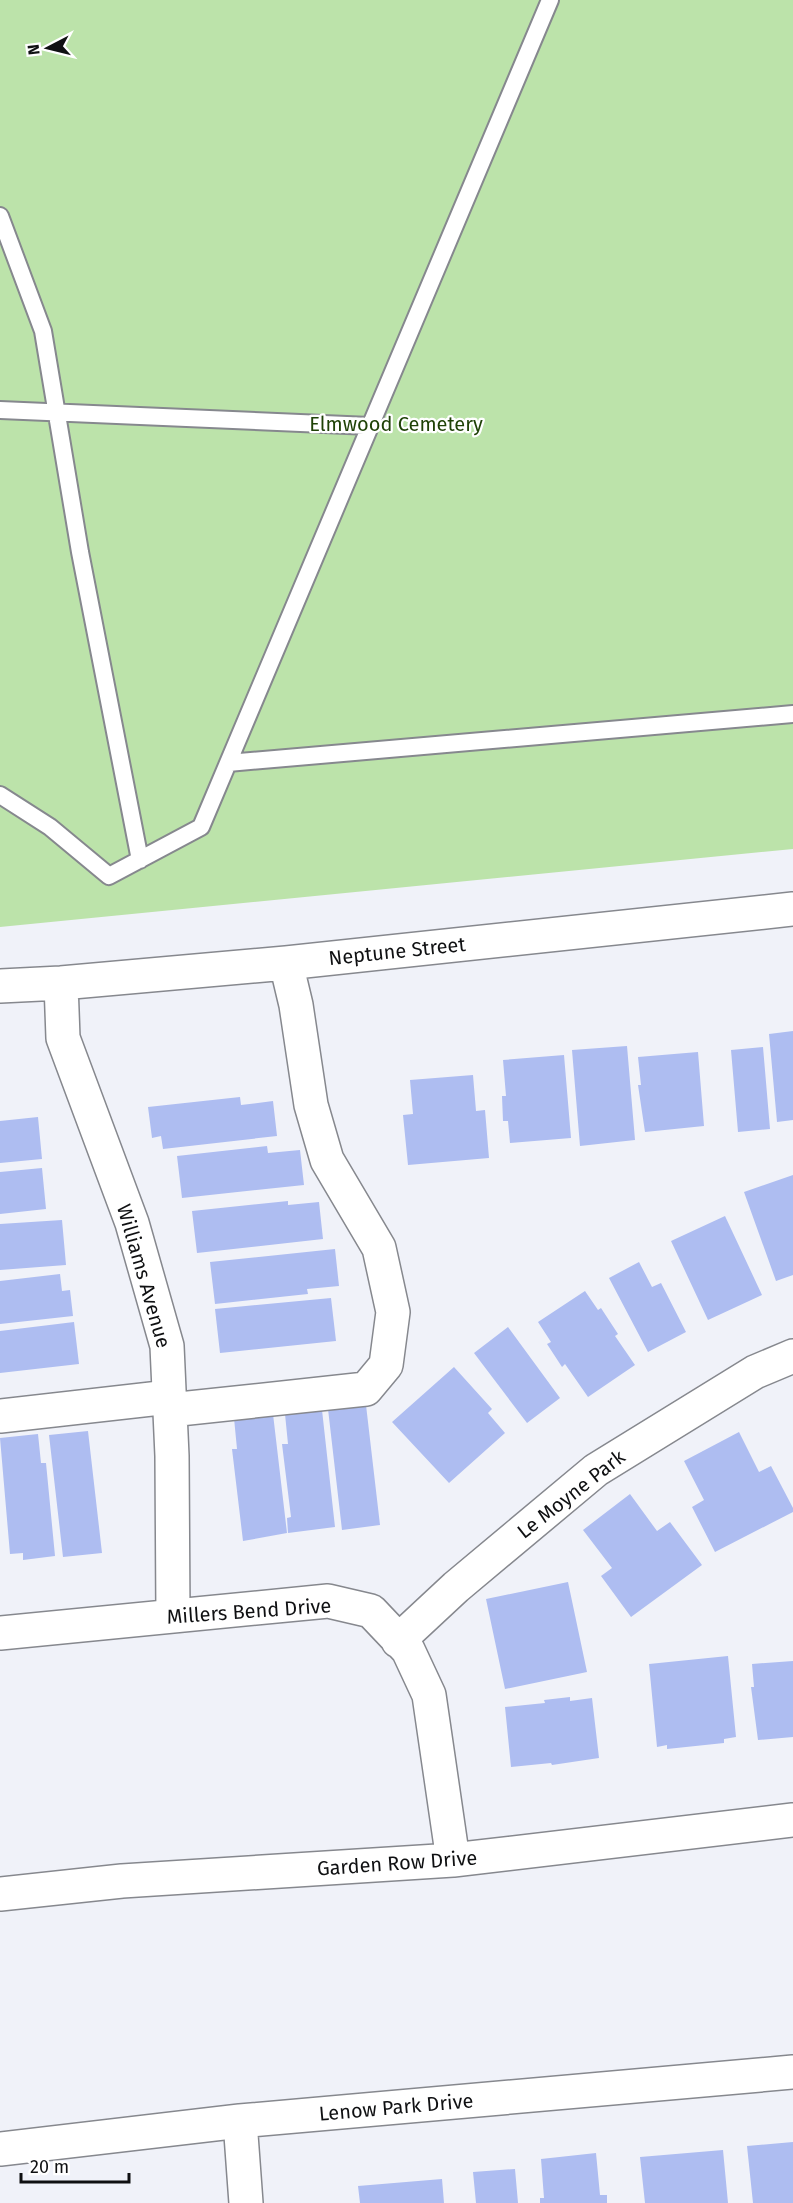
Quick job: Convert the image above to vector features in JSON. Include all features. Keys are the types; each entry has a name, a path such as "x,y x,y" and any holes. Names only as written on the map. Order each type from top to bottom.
{"street":[{"name":"Neptune Street","path":"0,986 61,983 286,963 793,909"},
{"path":"0,1416 366,1389 386,1365 393,1312 379,1248 327,1160 312,1105 296,1005 286,963"},
{"name":"Williams Avenue","path":"61,983 63,1038 132,1223 167,1346 173,1616"},
{"name":"Le Moyne Park","path":"398,1641 456,1587 596,1470 755,1372 793,1356"},
{"name":"Millers Bend Drive","path":"0,1633 328,1601 371,1611 408,1650 429,1695 453,1860"},
{"name":"Garden Row Drive","path":"0,1894 122,1881 453,1860 793,1820"},
{"name":"Lenow Park Drive","path":"0,2149 240,2121 793,2072"},
{"path":"240,2121 246,2203"}],"lane":[{"path":"0,795 51,827 109,876 201,827 550,0"},
{"path":"0,216 43,331 80,552 140,860"},
{"path":"0,410 370,426"},
{"path":"228,763 793,714"}],"green space":[{"name":"Elmwood Cemetery","path":"0,0 793,0 793,849 0,927"}],"building":[{"path":"793,1031 793,1120 777,1122 769,1034"},
{"path":"627,1046 635,1140 580,1146 572,1050"},
{"path":"763,1047 770,1129 738,1132 731,1050"},
{"path":"698,1052 704,1126 645,1132 638,1085 641,1085 638,1057"},
{"path":"564,1055 571,1138 510,1143 508,1121 503,1121 502,1096 506,1096 503,1060"},
{"path":"473,1075 476,1111 485,1110 489,1158 408,1165 403,1115 413,1114 410,1080"},
{"path":"240,1097 241,1105 273,1101 277,1136 163,1149 161,1136 152,1138 148,1107"},
{"path":"38,1117 42,1159 0,1163 0,1121"},
{"path":"267,1146 268,1153 300,1150 304,1185 182,1198 177,1156"},
{"path":"42,1168 46,1209 0,1214 0,1172"},
{"path":"793,1175 793,1275 776,1281 744,1192"},
{"path":"288,1201 288,1205 319,1202 323,1239 197,1253 192,1211"},
{"path":"725,1216 762,1295 708,1320 671,1241"},
{"path":"62,1220 66,1265 0,1270 0,1224"},
{"path":"335,1249 339,1286 307,1289 308,1294 215,1304 210,1262"},
{"path":"639,1262 652,1287 661,1283 686,1332 648,1352 609,1278"},
{"path":"60,1274 62,1291 70,1290 73,1316 0,1324 0,1281"},
{"path":"585,1291 598,1310 601,1308 618,1334 615,1336 635,1365 588,1397 565,1364 562,1367 547,1344 551,1342 538,1322"},
{"path":"331,1298 336,1341 220,1353 215,1309"},
{"path":"74,1322 79,1364 0,1373 0,1331"},
{"path":"508,1327 560,1398 527,1423 474,1353"},
{"path":"454,1367 492,1409 488,1413 505,1433 449,1483 392,1422"},
{"path":"366,1405 380,1525 342,1530 328,1409"},
{"path":"322,1410 335,1527 288,1533 287,1518 291,1517 282,1444 288,1444 285,1414"},
{"path":"273,1414 287,1533 243,1541 232,1449 237,1449 234,1418"},
{"path":"88,1431 102,1553 63,1557 49,1435"},
{"path":"739,1432 759,1472 771,1466 793,1512 715,1552 692,1507 704,1500 684,1461"},
{"path":"38,1434 41,1463 46,1463 55,1556 23,1560 23,1553 10,1554 0,1438"},
{"path":"630,1494 657,1531 670,1522 702,1565 631,1617 601,1576 612,1568 583,1530"},
{"path":"568,1582 587,1672 505,1689 486,1599"},
{"path":"728,1656 736,1737 724,1739 724,1743 667,1749 667,1745 657,1747 649,1664"},
{"path":"793,1661 793,1737 758,1740 751,1687 754,1687 752,1664"},
{"path":"570,1697 570,1701 592,1698 599,1758 552,1765 551,1763 511,1767 505,1707 545,1703 544,1700"},
{"path":"793,2142 793,2203 753,2203 747,2146"},
{"path":"723,2150 728,2203 645,2203 640,2157"},
{"path":"596,2153 600,2195 607,2195 607,2203 540,2203 540,2198 544,2198 541,2159"},
{"path":"515,2169 518,2203 476,2203 473,2172"},
{"path":"442,2179 444,2203 360,2203 358,2186"}]}
